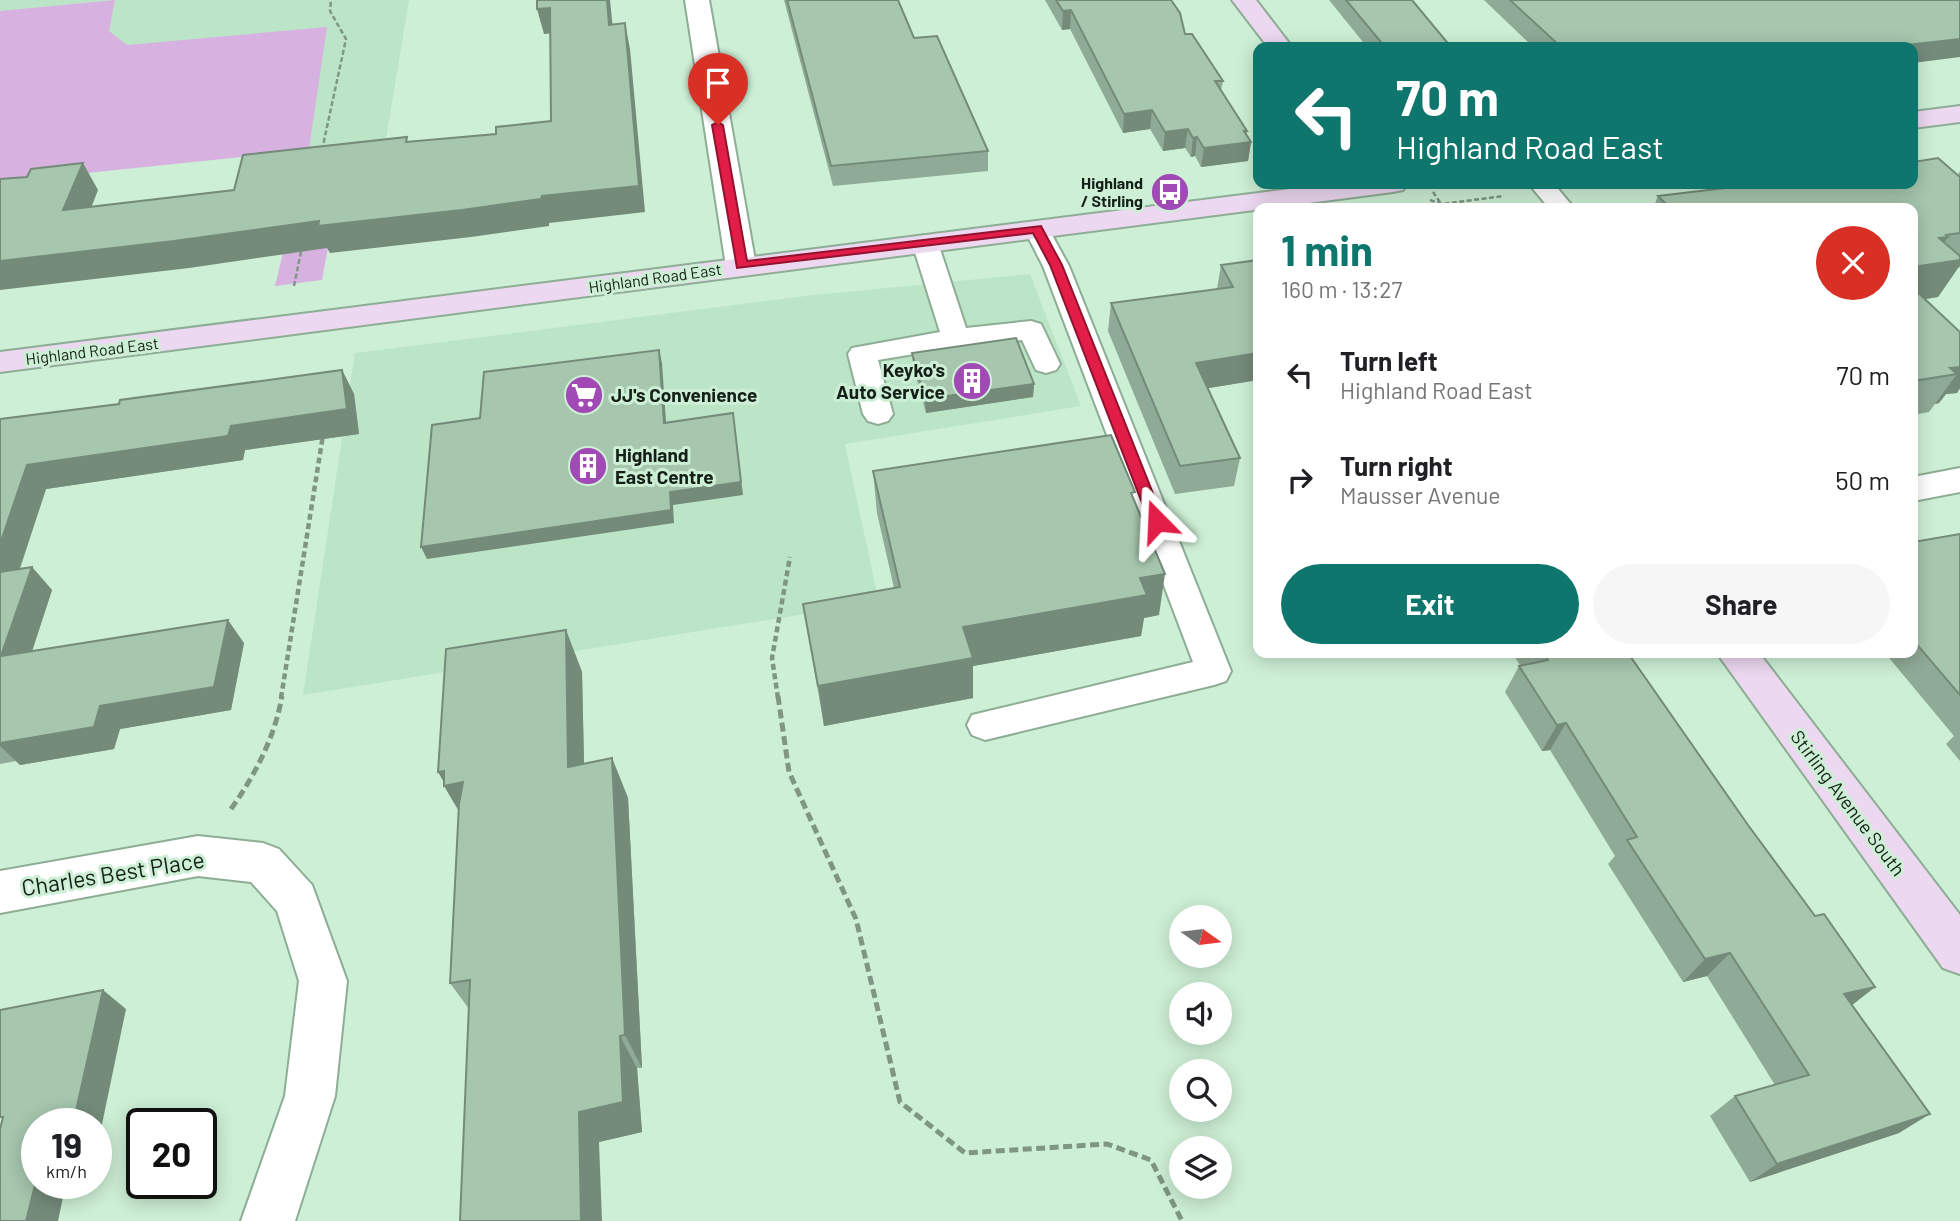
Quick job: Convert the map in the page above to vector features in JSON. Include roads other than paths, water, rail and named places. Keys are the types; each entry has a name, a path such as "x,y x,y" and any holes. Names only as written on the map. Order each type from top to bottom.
{"street":[{"path":"697,0 741,266"},
{"path":"1244,0 1276,42"},
{"path":"1918,119 1960,114"},
{"name":"Highland Road East","path":"1273,203 1391,190"},
{"name":"Highland Road East","path":"0,362 376,316 741,266 1253,205"},
{"path":"1918,488 1960,480"},
{"name":"Stirling Avenue South","path":"1741,658 1960,952"},
{"name":"Charles Best Place","path":"0,892 198,856 263,863 296,900 323,981 310,1096 268,1221"}],"lane":[{"path":"985,725 1213,671 1115,448 1056,265 1037,229"},
{"path":"925,243 956,338"},
{"path":"878,414 862,354 956,338 1031,330 1046,364"}],"place":[{"name":"Highland / Stirling","path":"1170,192"},
{"name":"Keyko's Auto Service","path":"972,381"},
{"name":"JJ's Convenience","path":"584,395"},
{"name":"Highland East Centre","path":"588,466"}]}
